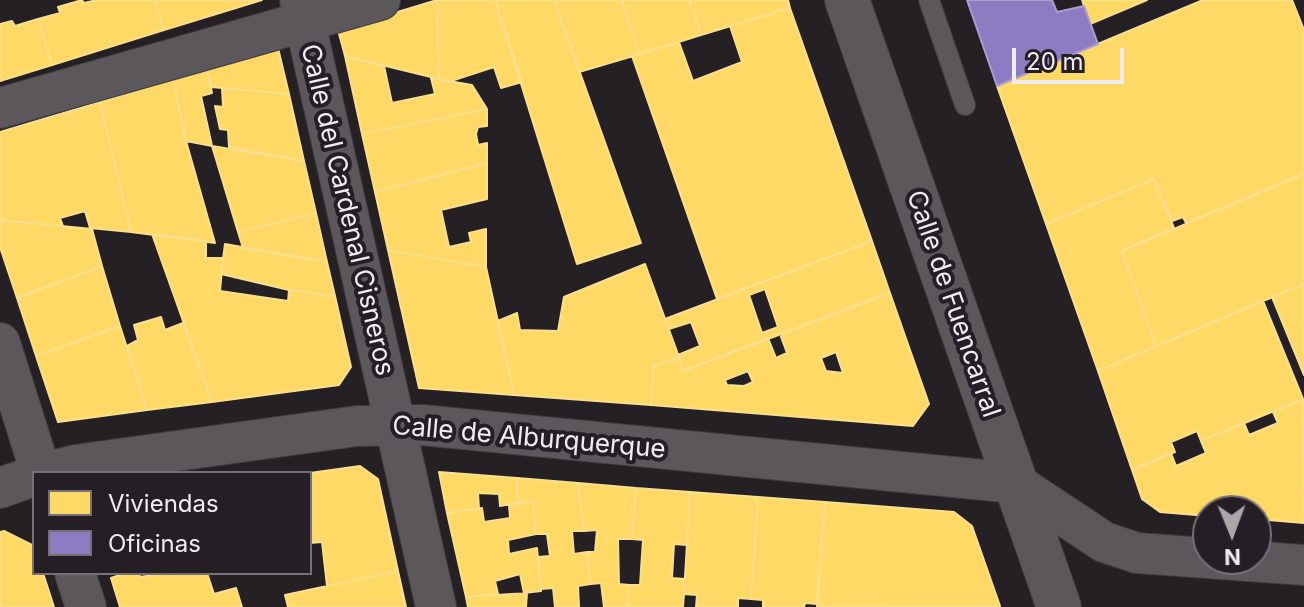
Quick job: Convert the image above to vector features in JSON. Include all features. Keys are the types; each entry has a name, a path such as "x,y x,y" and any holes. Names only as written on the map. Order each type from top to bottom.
{"street":[{"path":"0,108 302,10 380,0"},
{"name":"Calle de Fuencarral","path":"847,0 1059,607"},
{"name":"Calle del Cardenal Cisneros","path":"302,10 436,607"},
{"path":"0,343 42,471"},
{"name":"Calle de Alburquerque","path":"51,471 75,465 357,426 394,424 1015,483"},
{"path":"0,488 32,477"},
{"path":"1015,483 1104,542 1137,553 1304,565"},
{"path":"76,575 86,607"}],"lane":[{"path":"929,0 965,105"}],"building: Viviendas":[{"path":"82,0 84,3 97,0 154,0 164,30 52,65 38,19 60,13 58,7"},
{"path":"154,0 262,0 164,30"},
{"path":"437,0 439,79 345,56 338,30"},
{"path":"437,0 495,0 522,82 501,88 494,67 448,82 439,79"},
{"path":"495,0 554,0 641,243 577,264"},
{"path":"554,0 622,0 640,54 579,72"},
{"path":"622,0 689,0 701,35 640,54"},
{"path":"689,0 788,0 790,8 701,35"},
{"path":"1082,0 1147,0 1090,24"},
{"path":"1203,0 1292,0 1304,30 1304,174 1186,223 1183,217 1172,221 1154,179 1046,224 997,86"},
{"path":"790,8 872,241 717,299 632,56 679,42 693,81 742,62 730,26"},
{"path":"38,19 52,65 0,81 0,24 12,21 15,26"},
{"path":"278,48 289,94 211,87 207,69"},
{"path":"345,56 384,66 392,103 435,94 431,78 472,85 487,109 362,134"},
{"path":"207,69 212,93 201,96 212,146 186,141 173,79"},
{"path":"173,79 186,141 215,243 131,232 100,102"},
{"path":"222,88 289,94 304,161 229,147 228,130 220,129 215,106 223,107"},
{"path":"100,102 131,232 90,228 85,211 60,218 63,226 0,220 0,132"},
{"path":"487,109 487,126 478,127 476,134 478,145 487,143 487,163 375,192 362,134"},
{"path":"212,146 304,161 316,213 238,232"},
{"path":"487,163 487,199 441,210 449,247 471,242 469,233 486,229 486,267 388,250 375,192"},
{"path":"1304,174 1304,284 1156,346 1122,251"},
{"path":"1154,179 1174,228 1122,251 1156,346 1098,371 1046,224"},
{"path":"316,213 327,262 243,248 238,232"},
{"path":"0,220 92,229 102,266 17,298 0,247"},
{"path":"152,234 206,241 206,258 223,258 220,291 288,301 289,290 335,296 351,367 339,385 212,402"},
{"path":"872,241 890,293 683,371 678,355 700,346 691,322 669,329 665,319","holes":["765,289 778,327 762,333 749,295"]},
{"path":"225,244 327,262 335,296 289,290 221,274"},
{"path":"388,250 486,267 514,395 419,388"},
{"path":"645,264 679,357 654,366 651,405 514,395 498,321 517,313 520,330 558,331 564,297"},
{"path":"102,266 120,326 36,356 17,298"},
{"path":"1304,284 1304,375 1272,297"},
{"path":"890,293 929,404 913,426 651,405 654,366 679,357 683,371 768,338 776,358 787,353 780,334","holes":["836,352 843,373 826,371 821,358","748,371 753,382 744,386 727,385 725,380"]},
{"path":"1263,301 1303,399 1201,441 1197,431 1171,442 1175,452 1132,470 1098,371"},
{"path":"161,317 165,330 183,323 212,402 147,410 127,346 138,340 134,325"},
{"path":"120,326 147,410 58,422 36,356"},
{"path":"1303,399 1304,523 1272,520 1272,495 1192,495 1192,515 1160,512 1142,499 1132,470 1171,453 1176,466 1206,453 1201,441 1244,423 1249,435 1278,423 1273,412"},
{"path":"360,466 378,479 398,571 327,586 322,542 312,543 312,473"},
{"path":"439,472 517,478 517,503 500,506 499,494 478,493 479,509 447,513"},
{"path":"517,478 578,483 584,531 572,531 574,554 587,552 591,584 578,586 579,607 555,607 553,588 541,589 538,557 550,556 547,534 536,534 533,501 517,503"},
{"path":"578,483 636,488 632,539 618,539 619,584 629,585 627,607 604,607 601,583 591,584 587,552 595,552 597,530 584,531"},
{"path":"636,488 690,492 687,545 674,544 672,578 685,579 683,607 627,607 629,585 640,585 643,540 632,539"},
{"path":"690,492 758,497 751,599 738,598 738,607 696,607 697,595 684,594"},
{"path":"758,497 825,502 817,604 763,607 763,600 751,599"},
{"path":"533,501 536,534 508,540 509,554 537,548 541,591 524,593 520,574 495,581 498,594 466,597 447,513 482,508 484,522 510,518 509,505"},
{"path":"825,502 954,512 972,526 1000,606 817,607"},
{"path":"4,531 32,545 32,575 44,575 54,607 0,607 0,532"},
{"path":"398,571 406,607 288,607 285,595"},
{"path":"120,575 208,575 214,594 236,588 242,607 120,607 111,578"},
{"path":"527,593 526,607 468,607 466,597"}],"building: Oficinas":[{"path":"967,0 1052,0 1057,12 1084,6 1098,44 997,86"}]}
